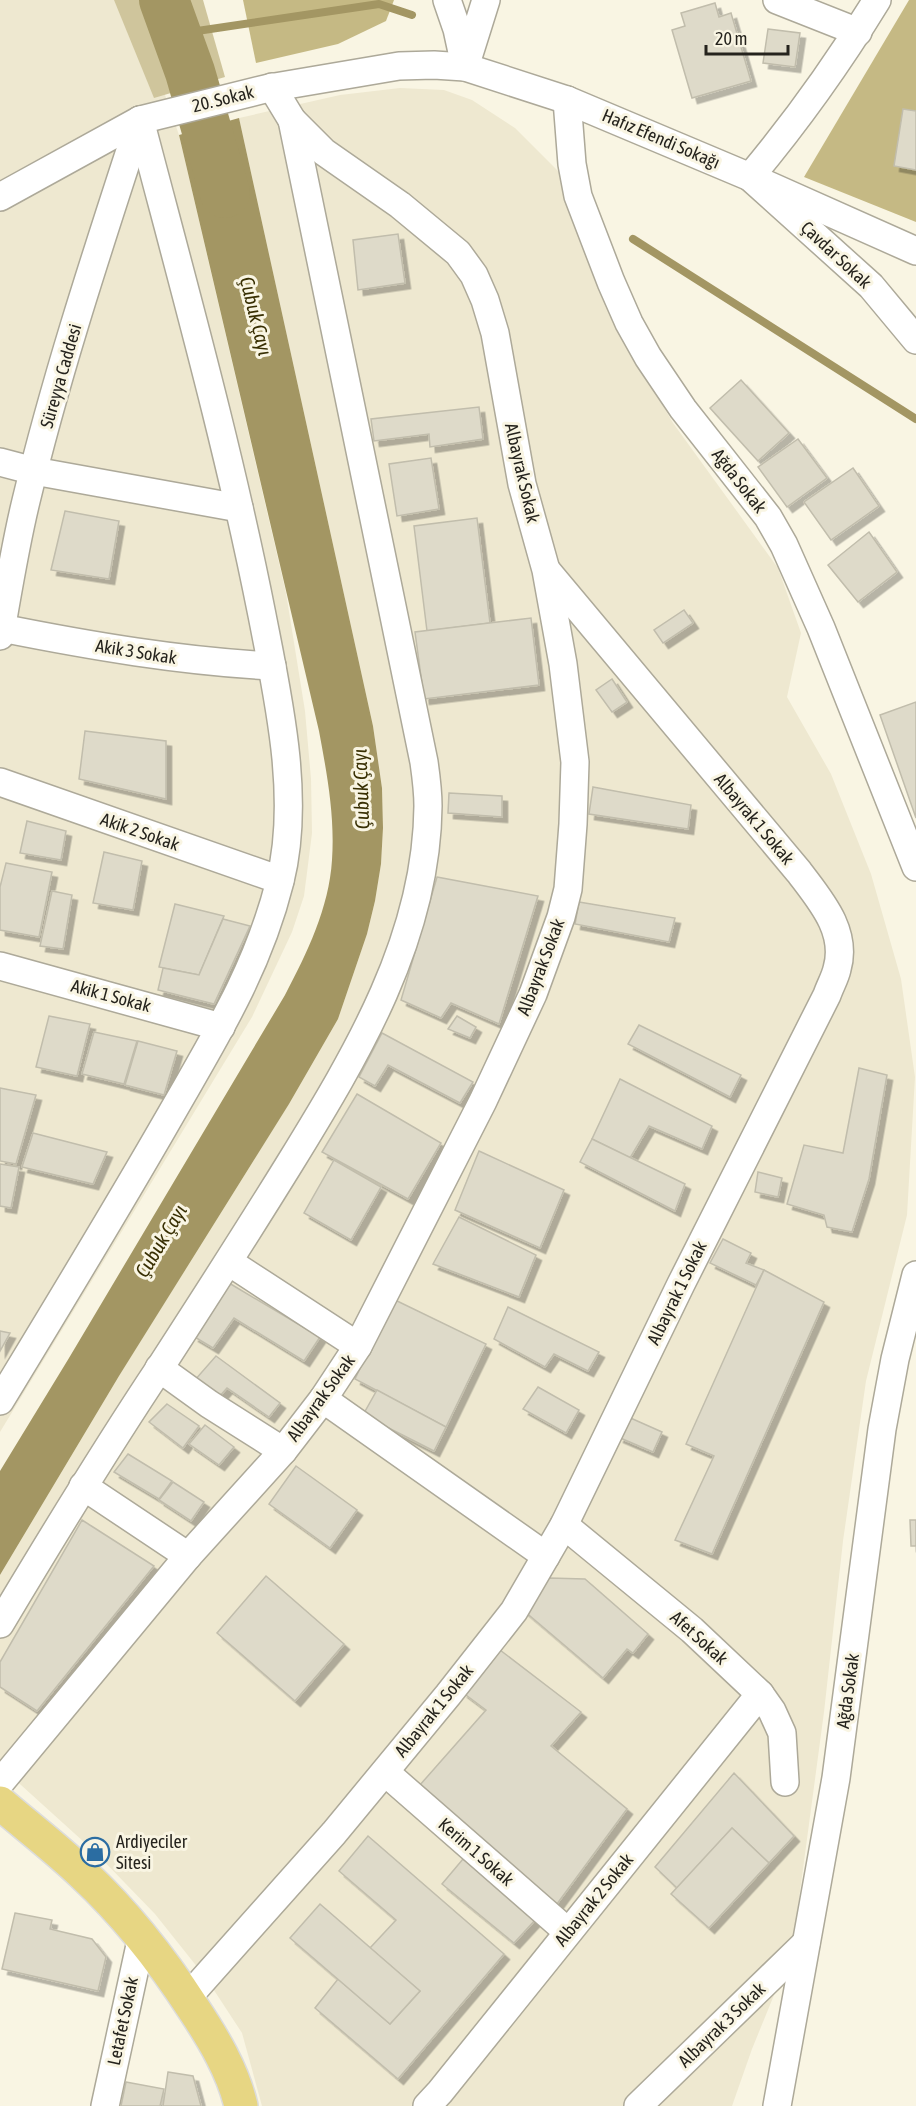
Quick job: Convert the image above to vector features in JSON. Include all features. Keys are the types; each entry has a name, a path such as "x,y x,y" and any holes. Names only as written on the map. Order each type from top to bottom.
{"main road":[{"path":"0,1803 84,1875 142,1936 187,1998 223,2058 241,2106"}],"street":[{"path":"447,0 457,29 465,67"},
{"path":"465,67 486,0"},
{"path":"777,0 858,32"},
{"path":"750,177 782,139 858,32 877,0"},
{"name":"20. Sokak","path":"0,197 141,120 271,88 399,66 465,67"},
{"name":"Hafız Efendi Sokağı","path":"465,67 567,100 750,177 916,251"},
{"name":"Albayrak Sokak","path":"0,1783 188,1556 283,1451 323,1399 358,1346 483,1101 533,994 561,917 568,889 575,762 563,664 546,570 522,484 495,333 485,300 474,275 458,253 400,205 324,152 292,120 271,88"},
{"name":"Ağda Sokak","path":"567,100 572,164 578,196 624,313 648,357 683,409 768,517 784,545 821,628 916,867"},
{"path":"0,1401 99,1239 221,1027 252,967 267,927 284,863 289,808 287,771 272,666 239,508 141,120"},
{"name":"Süreyya Caddesi","path":"1,632 34,471 84,293 141,120"},
{"path":"0,1624 83,1486 229,1262 328,1103 388,987 416,901 424,856 428,805 422,750 292,120"},
{"name":"Çavdar Sokak","path":"750,177 871,286 916,340"},
{"path":"0,462 34,471 239,508"},
{"name":"Albayrak 1 Sokak","path":"187,1998 334,1833 514,1611 564,1525 681,1284 827,995 838,968 840,948 836,927 799,872 546,570"},
{"name":"Akik 3 Sokak","path":"1,632 169,658 272,666"},
{"name":"Akik 2 Sokak","path":"0,782 280,880"},
{"name":"Akik 1 Sokak","path":"0,966 221,1027"},
{"path":"229,1262 358,1346"},
{"name":"Ağda Sokak","path":"777,2106 836,1778 882,1429 909,1330 916,1275"},
{"path":"159,1368 209,1404 283,1451"},
{"path":"323,1399 546,1556"},
{"path":"83,1486 188,1556"},
{"name":"Afet Sokak","path":"564,1525 692,1630 760,1694 772,1711 782,1733 785,1782"},
{"name":"Albayrak 2 Sokak","path":"426,2106 440,2092 760,1694"},
{"name":"Kerim 1 Sokak","path":"385,1772 568,1932"},
{"name":"Letafet Sokak","path":"105,2106 142,1936"},
{"name":"Albayrak 3 Sokak","path":"638,2106 806,1943"}],"shaded area":[{"path":"0,0 129,0 139,21 179,135 286,593 305,711 311,779 312,833 304,896 292,932 252,1017 0,1432"},
{"path":"114,0 203,0 225,77 154,98"},
{"path":"243,0 394,0 386,21 338,44 256,63"},
{"path":"909,0 916,0 916,222 804,177"},
{"path":"400,88 444,90 472,100 515,128 561,174 633,354 673,423 778,568 801,633 787,697 831,774 871,874 901,979 915,1077 907,1215 866,1381 843,1541 824,1712 792,1951 752,2049 732,2106 262,2106 242,2033 206,1978 155,1914 95,1852 0,1766 0,1575 119,1376 289,1104 338,1019 367,934 375,901 381,864 383,828 382,788 373,726 239,118 340,95"}],"water":[{"path":"239,118 373,726 382,788 383,828 381,864 375,901 367,934 338,1019 289,1104 119,1376 0,1575 0,1471 285,995 316,930 330,878 333,844 331,811 319,731 179,135"}],"building":[{"path":"715,3 719,17 731,13 751,81 692,98 672,30 685,26 681,13"},
{"path":"768,29 800,33 795,67 763,63"},
{"path":"903,109 916,111 916,170 894,166"},
{"path":"398,234 405,283 358,290 353,240"},
{"path":"741,380 789,433 758,461 710,408"},
{"path":"479,407 483,439 430,447 429,434 374,441 371,419"},
{"path":"798,439 827,478 787,507 758,467"},
{"path":"431,458 439,509 397,516 389,464"},
{"path":"853,468 879,506 831,540 804,502"},
{"path":"65,511 119,521 109,579 51,570"},
{"path":"477,518 490,623 427,631 414,526"},
{"path":"869,532 897,572 858,602 828,565"},
{"path":"684,610 693,623 663,643 654,630"},
{"path":"531,618 539,685 424,699 415,632"},
{"path":"612,679 627,702 612,712 596,690"},
{"path":"916,702 916,818 880,715"},
{"path":"85,731 166,741 166,799 79,779"},
{"path":"593,787 691,805 688,829 589,814"},
{"path":"449,793 502,796 502,817 448,813"},
{"path":"27,821 66,831 61,860 20,853"},
{"path":"104,852 142,861 133,910 93,903"},
{"path":"6,863 52,872 39,937 0,930 0,887"},
{"path":"437,877 538,896 499,1024 451,1003 441,1018 401,1000"},
{"path":"52,891 72,895 63,949 40,946"},
{"path":"579,902 675,918 669,942 575,924"},
{"path":"175,904 224,916 199,975 159,967"},
{"path":"223,919 250,926 214,1004 158,990 163,968 199,975"},
{"path":"49,1016 90,1024 77,1076 36,1067"},
{"path":"457,1016 476,1027 470,1038 448,1029"},
{"path":"639,1025 741,1075 730,1097 628,1044"},
{"path":"94,1032 137,1041 124,1084 82,1074"},
{"path":"382,1033 473,1082 460,1103 388,1065 375,1086 359,1077"},
{"path":"138,1041 177,1051 164,1095 125,1085"},
{"path":"859,1068 887,1075 869,1179 852,1232 827,1227 824,1215 787,1204 804,1145 843,1153"},
{"path":"620,1079 712,1126 702,1149 649,1126 630,1158 592,1139"},
{"path":"0,1088 36,1095 16,1164 0,1161"},
{"path":"357,1094 441,1143 408,1199 322,1152"},
{"path":"33,1133 107,1152 93,1184 22,1167"},
{"path":"592,1139 685,1184 675,1211 580,1162"},
{"path":"479,1151 564,1190 540,1248 455,1210"},
{"path":"334,1160 381,1187 351,1240 304,1213"},
{"path":"0,1164 19,1167 11,1208 0,1206"},
{"path":"758,1172 782,1178 778,1197 755,1192"},
{"path":"459,1217 536,1255 519,1297 433,1264"},
{"path":"723,1239 751,1253 746,1263 764,1270 756,1285 710,1263"},
{"path":"764,1270 824,1302 712,1554 675,1540 714,1456 686,1444"},
{"path":"229,1283 320,1337 304,1361 234,1318 213,1348 193,1336"},
{"path":"393,1299 486,1344 446,1427 355,1379"},
{"path":"508,1307 599,1352 588,1371 554,1354 545,1367 494,1339"},
{"path":"0,1331 10,1333 0,1351"},
{"path":"216,1356 280,1403 269,1417 227,1388 218,1398 194,1381"},
{"path":"538,1387 579,1410 566,1433 523,1409"},
{"path":"377,1390 446,1427 434,1451 363,1415"},
{"path":"167,1404 199,1426 183,1448 149,1422"},
{"path":"626,1416 662,1432 653,1452 618,1437"},
{"path":"205,1425 234,1447 219,1465 189,1444"},
{"path":"128,1454 172,1481 159,1499 114,1472"},
{"path":"296,1466 357,1510 330,1548 269,1504"},
{"path":"173,1482 204,1502 191,1521 159,1500"},
{"path":"82,1520 154,1566 37,1711 0,1687 0,1662"},
{"path":"910,1520 916,1520 916,1546 911,1546"},
{"path":"266,1576 344,1644 295,1701 217,1633"},
{"path":"549,1578 585,1579 648,1634 633,1653 627,1649 603,1678 523,1610"},
{"path":"500,1650 581,1712 551,1746 627,1809 554,1908 412,1794 486,1710 462,1692"},
{"path":"734,1773 794,1836 769,1863 732,1828 677,1888 655,1867"},
{"path":"732,1828 769,1863 709,1928 671,1894"},
{"path":"368,1836 504,1954 398,2079 315,2008 338,1979 390,2024 420,1991 370,1948 396,1920 339,1871"},
{"path":"463,1859 536,1919 514,1943 442,1884"},
{"path":"320,1904 420,1991 390,2024 290,1938"},
{"path":"15,1913 52,1920 50,1929 92,1939 106,1957 98,1991 2,1969"},
{"path":"168,2072 193,2076 201,2106 163,2106"},
{"path":"126,2082 164,2089 160,2106 121,2106"}],"waterway":[{"name":"Çubuk Çayı","path":"164,0 190,72 225,193"},
{"path":"177,34 379,4 412,15"},
{"path":"633,239 916,419"}],"place":[{"name":"Ardiyeciler Sitesi","path":"95,1852"}]}
